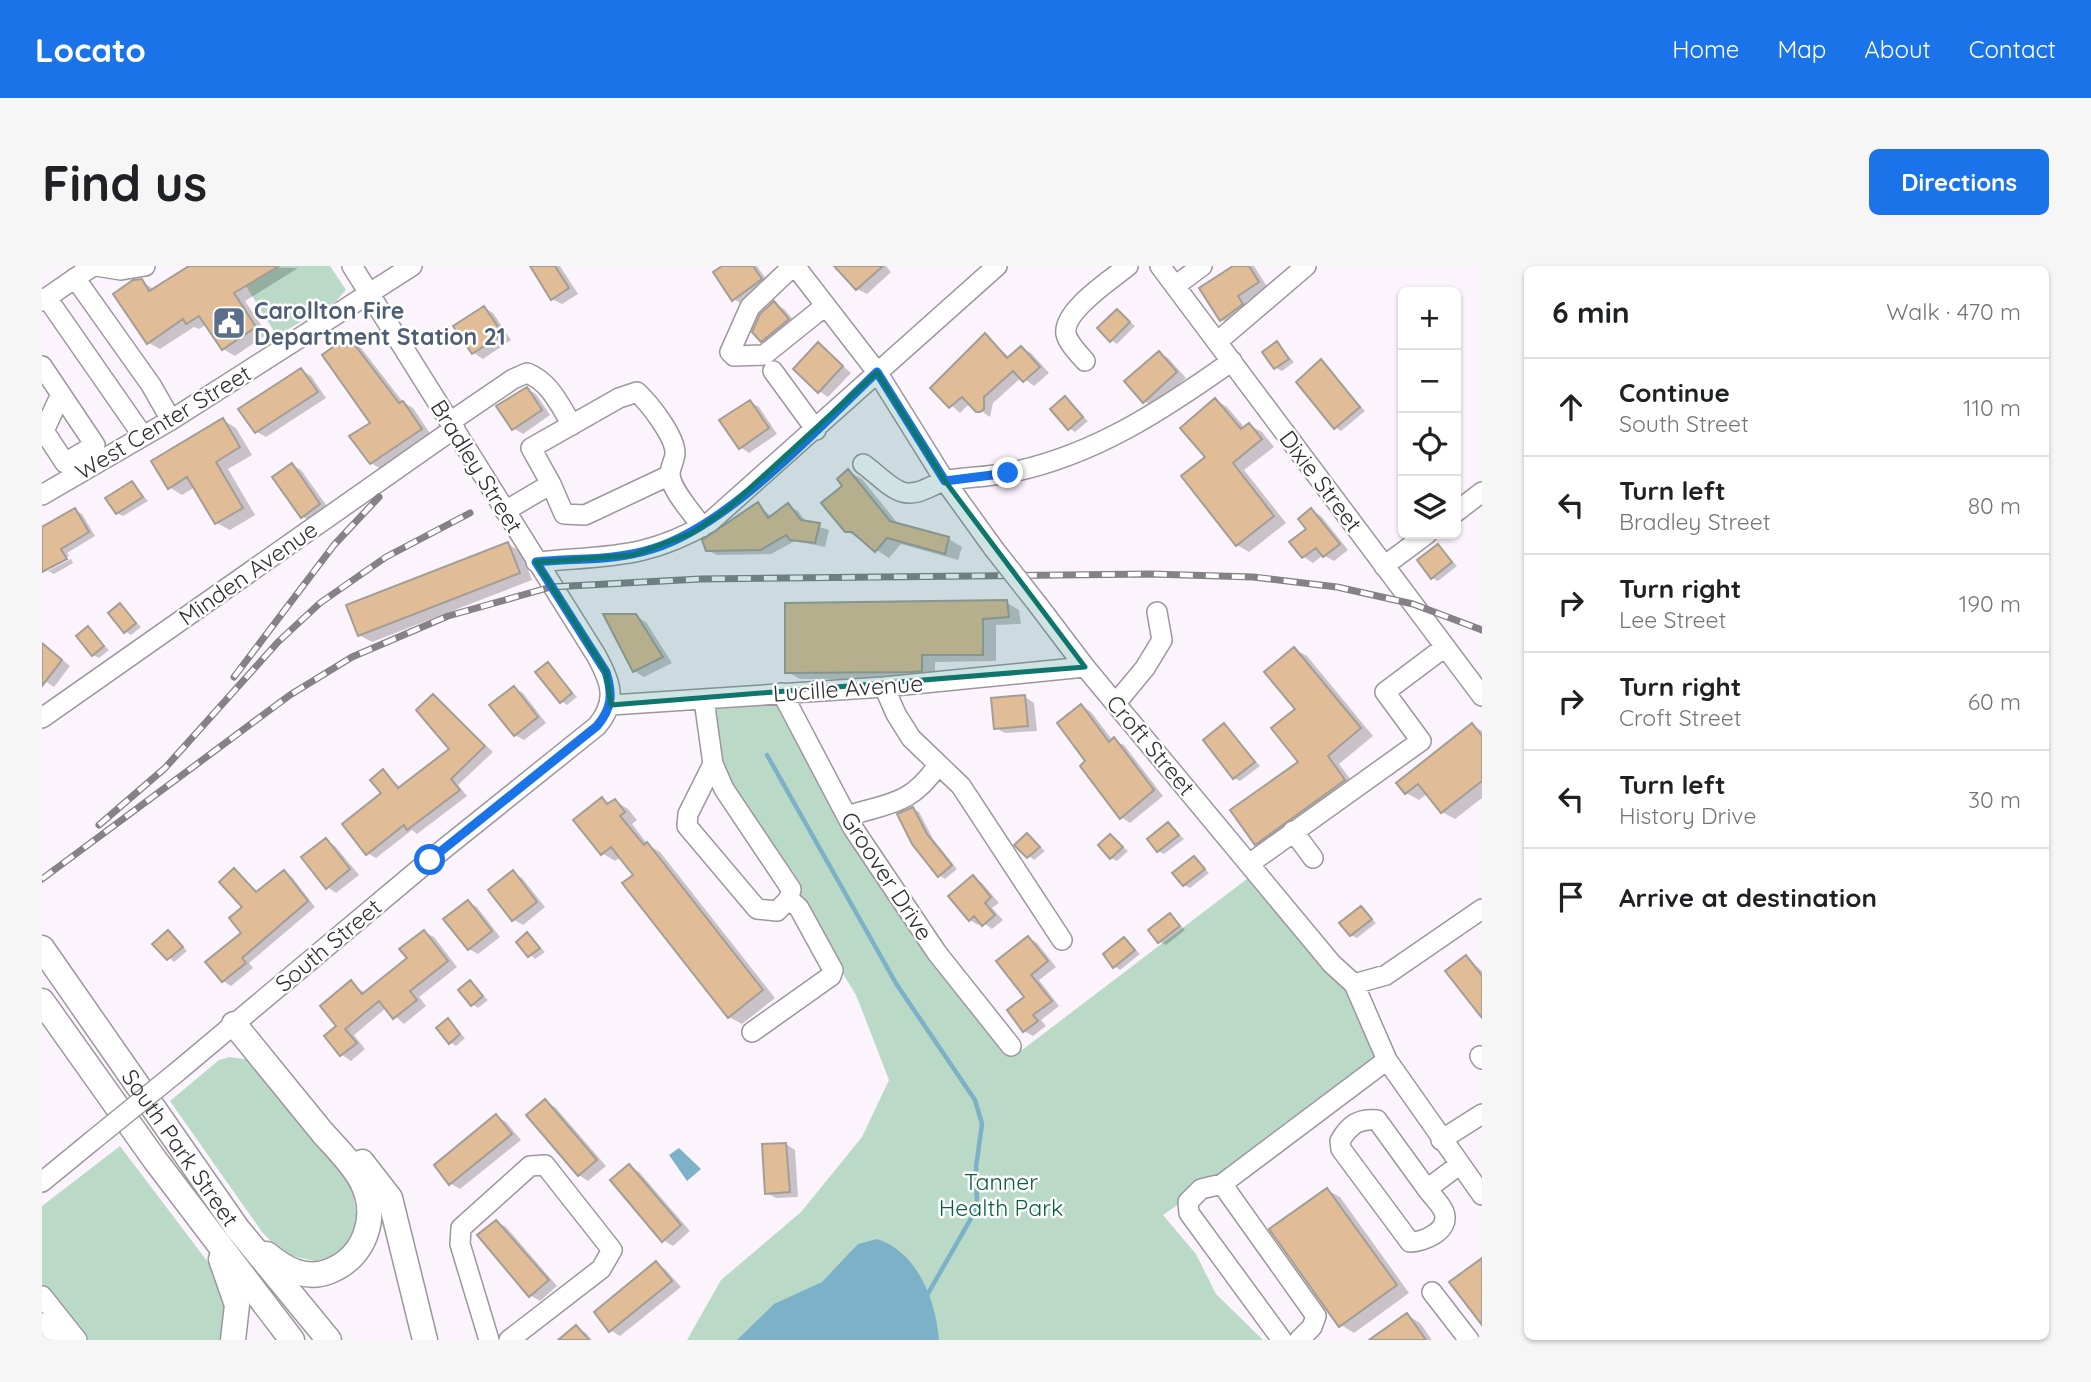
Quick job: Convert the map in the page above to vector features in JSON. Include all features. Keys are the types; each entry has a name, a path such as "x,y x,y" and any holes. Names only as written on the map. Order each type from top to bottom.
{"main road":[{"name":"South Park Street","path":"42,948 237,1228 328,1340"},
{"name":"South Park Street","path":"42,1001 155,1160 292,1340"},
{"path":"237,1228 282,1267 296,1273 324,1273 354,1256 365,1237 370,1214 365,1191 356,1172 241,1018"},
{"path":"241,1018 390,1198 425,1340"},
{"path":"209,1229 235,1294 237,1316 233,1340"}],"street":[{"path":"131,268 94,266 44,299 143,436"},
{"name":"Bradley Street","path":"352,266 606,672 611,686 611,705"},
{"name":"West Center Street","path":"42,495 171,420 412,266"},
{"path":"794,266 750,307 729,346 730,352 734,356 764,355 825,306"},
{"name":"Croft Street","path":"794,266 877,372 945,481 1085,667 1332,964 1354,984"},
{"path":"536,562 633,555 673,542 702,527 727,509 997,266"},
{"path":"1084,361 1066,336 1066,322 1075,310 1128,266"},
{"name":"Dixie Street","path":"1160,266 1482,696"},
{"path":"1175,286 1202,266"},
{"path":"1217,342 1306,266"},
{"path":"75,278 144,375 171,420"},
{"path":"863,464 901,492 913,493 945,481 1008,473 1069,456 1159,412 1232,362"},
{"path":"42,366 61,394"},
{"path":"773,371 816,430"},
{"name":"Minden Avenue","path":"42,718 453,425 513,379 527,373 537,377 549,388 572,425"},
{"path":"670,475 585,515 564,514 531,448 619,398 638,392 648,402 675,451 670,475 702,527"},
{"path":"505,510 551,484"},
{"path":"1461,508 1482,492"},
{"path":"1384,566 1420,539"},
{"path":"1116,703 1144,668 1162,639 1157,612"},
{"path":"1249,864 1421,741 1385,692 1446,647"},
{"name":"Lucille Avenue","path":"611,705 884,687 1085,667"},
{"path":"884,687 896,714 911,737 961,786 1062,940"},
{"name":"Groover Drive","path":"782,693 847,817 937,953 1012,1046"},
{"path":"704,700 713,764 724,789 792,889 789,899 776,911 757,909 687,826 688,814 713,764"},
{"name":"South Street","path":"42,1182 597,726 611,705"},
{"path":"847,817 897,804 919,789 938,765"},
{"path":"1293,831 1313,858"},
{"path":"752,1032 831,976 834,970 799,908 789,899"},
{"path":"1482,909 1405,964 1386,975 1354,984 1387,1060 1482,1195"},
{"path":"1282,1340 1189,1213 1188,1202 1201,1189 1222,1184 1387,1060"},
{"path":"1441,1140 1482,1114"},
{"path":"1377,1120 1427,1189 1444,1213 1445,1221 1439,1231 1423,1242 1410,1242 1341,1149 1340,1141 1345,1130 1355,1122 1377,1120"},
{"path":"489,1340 460,1244 461,1228 530,1166 545,1165 612,1250 601,1269 509,1340"},
{"path":"1427,1189 1459,1165"},
{"path":"1222,1184 1316,1316 1312,1328 1299,1340"},
{"path":"1432,1292 1469,1340"},
{"path":"42,1296 77,1340"},
{"path":"42,1323 56,1340"}],"highlighted area":[{"path":"877,372 945,481 1085,667 611,705 606,672 536,562 633,555 692,533 727,509"}],"green space":[{"path":"279,266 330,266 346,290 336,301 277,336 246,286"},
{"name":"Tanner Health Park","path":"782,693 853,828 973,1000 1022,1050 1256,872 1332,964 1387,1060 1163,1215 1196,1254 1216,1294 1263,1340 687,1340 721,1280 801,1212 862,1137 889,1080 856,995 791,889 724,789 706,712 721,705"},
{"path":"229,1057 252,1060 352,1189 358,1225 341,1251 324,1263 290,1255 262,1232 170,1101 219,1060"},
{"path":"120,1146 220,1278 230,1306 227,1340 88,1340 42,1284 42,1206"}],"water":[{"path":"679,1148 701,1169 687,1181 669,1155"},
{"path":"877,1239 891,1245 914,1266 929,1294 939,1340 737,1340 774,1304 822,1282 858,1244"}],"building":[{"path":"189,266 279,266 234,293 256,327 222,350 199,316 186,324 183,319 147,344 113,294 133,280 142,279 149,291"},
{"path":"530,266 555,266 569,288 551,300"},
{"path":"722,266 753,266 762,279 732,301 713,272"},
{"path":"834,266 883,266 856,290"},
{"path":"1233,266 1249,266 1259,282 1238,296 1243,304 1220,321 1199,288"},
{"path":"774,301 789,319 761,342 752,332 760,314"},
{"path":"484,306 503,334 472,354 453,326"},
{"path":"1117,309 1130,322 1110,342 1097,328"},
{"path":"985,333 1007,358 1021,346 1040,367 1023,382 1013,371 984,397 984,409 980,412 976,412 962,397 949,408 930,388"},
{"path":"348,336 399,403 403,401 422,429 370,464 349,436 370,423 322,355"},
{"path":"1277,341 1289,359 1274,369 1262,352"},
{"path":"818,342 843,366 818,393 793,369"},
{"path":"1159,351 1177,372 1143,403 1124,381"},
{"path":"1321,359 1360,407 1334,429 1296,382"},
{"path":"301,368 318,392 255,433 238,409"},
{"path":"527,387 542,410 512,430 496,406"},
{"path":"1065,396 1083,417 1068,430 1050,409"},
{"path":"1215,398 1241,429 1249,423 1262,439 1233,463 1274,516 1236,546 1181,476 1205,457 1180,428"},
{"path":"750,400 769,428 739,449 719,420"},
{"path":"223,418 240,447 216,462 243,508 215,524 187,477 168,489 151,461"},
{"path":"292,463 320,504 301,518 272,477"},
{"path":"848,469 890,521 949,537 945,554 887,538 875,552 852,532 845,532 821,503 842,486 837,479"},
{"path":"132,481 143,497 116,514 105,498"},
{"path":"758,502 768,518 788,503 801,520 820,523 815,543 790,540 786,535 761,550 706,551 702,540"},
{"path":"75,508 89,532 61,549 67,559 42,572 42,527"},
{"path":"1311,508 1340,544 1323,557 1316,548 1302,558 1289,542 1306,529 1298,519"},
{"path":"508,542 520,573 358,636 346,605"},
{"path":"1438,544 1452,562 1431,579 1417,560"},
{"path":"1007,600 1009,617 983,619 983,655 922,655 922,671 785,673 785,603"},
{"path":"120,603 136,623 124,633 108,613"},
{"path":"603,614 636,614 663,657 633,672"},
{"path":"88,626 104,646 92,656 76,636"},
{"path":"42,643 62,660 42,686"},
{"path":"1294,647 1361,728 1328,756 1345,780 1255,845 1230,810 1298,762 1271,728 1295,709 1264,672"},
{"path":"548,662 572,693 560,703 535,672"},
{"path":"514,686 538,717 514,736 489,705"},
{"path":"433,694 485,746 451,779 460,790 407,830 404,825 366,855 342,824 381,793 370,780 383,769 398,788 449,749 416,710"},
{"path":"1025,695 1028,726 994,729 991,698"},
{"path":"1081,704 1109,742 1114,737 1154,790 1120,819 1080,766 1085,761 1057,723"},
{"path":"1224,723 1255,762 1233,779 1203,740"},
{"path":"1472,723 1482,736 1482,781 1441,813 1418,784 1405,794 1396,783"},
{"path":"602,797 607,804 615,799 625,812 620,816 644,845 647,842 763,990 728,1018 622,883 633,875 611,847 601,855 573,820"},
{"path":"913,807 927,834 952,865 938,877 912,844 897,814"},
{"path":"1168,822 1179,835 1157,852 1147,839"},
{"path":"1027,833 1040,847 1027,858 1014,845"},
{"path":"1110,834 1123,847 1110,859 1098,845"},
{"path":"326,838 350,869 326,889 301,857"},
{"path":"1194,856 1205,869 1183,886 1172,873"},
{"path":"234,868 256,892 284,870 308,901 242,958 246,963 222,982 205,962 241,933 229,918 242,907 219,882"},
{"path":"513,870 537,902 512,921 488,890"},
{"path":"973,875 991,897 985,903 995,915 982,926 974,916 969,921 948,896"},
{"path":"468,900 492,931 468,950 443,919"},
{"path":"1361,906 1372,919 1350,936 1339,923"},
{"path":"1170,913 1180,926 1158,943 1148,930"},
{"path":"168,930 183,947 167,960 152,944"},
{"path":"424,930 448,961 410,991 417,1000 393,1019 379,1001 345,1029 357,1043 340,1056 324,1036 336,1026 320,1006 351,980 362,994 407,958 399,949"},
{"path":"527,932 540,948 528,957 516,942"},
{"path":"1028,936 1048,961 1031,975 1052,1001 1033,1015 1038,1021 1023,1032 1007,1010 1024,997 996,961"},
{"path":"1124,937 1135,950 1113,968 1103,954"},
{"path":"1466,955 1482,976 1482,1018 1445,971"},
{"path":"470,980 483,996 471,1006 458,990"},
{"path":"448,1018 460,1034 449,1044 436,1028"},
{"path":"545,1099 597,1160 578,1176 526,1115"},
{"path":"496,1114 512,1134 449,1185 434,1165"},
{"path":"786,1143 790,1192 765,1194 762,1144"},
{"path":"629,1164 681,1225 662,1242 610,1180"},
{"path":"1327,1188 1397,1285 1339,1327 1269,1229"},
{"path":"496,1220 549,1280 529,1297 477,1235"},
{"path":"1482,1258 1482,1325 1449,1282"},
{"path":"656,1261 672,1281 609,1332 594,1312"},
{"path":"1407,1313 1426,1340 1369,1340"},
{"path":"576,1325 589,1340 558,1340"}],"waterway":[{"path":"767,755 897,985 975,1100 982,1124 976,1167 977,1208 926,1297"}],"railway":[{"path":"234,677 334,545 379,497"},
{"path":"99,825 165,768 278,642 320,603 386,557 470,513"},
{"path":"42,879 290,695 352,657 448,616 551,587 700,579 1151,574 1253,577 1337,587 1413,604 1482,630"}],"place":[{"name":"Carollton Fire Department Station 21","path":"229,323"}],"route":[{"path":"430,860 597,726 611,705 611,686 606,672 536,562 633,555 692,533 727,509 877,372 945,481 1008,473"}]}
